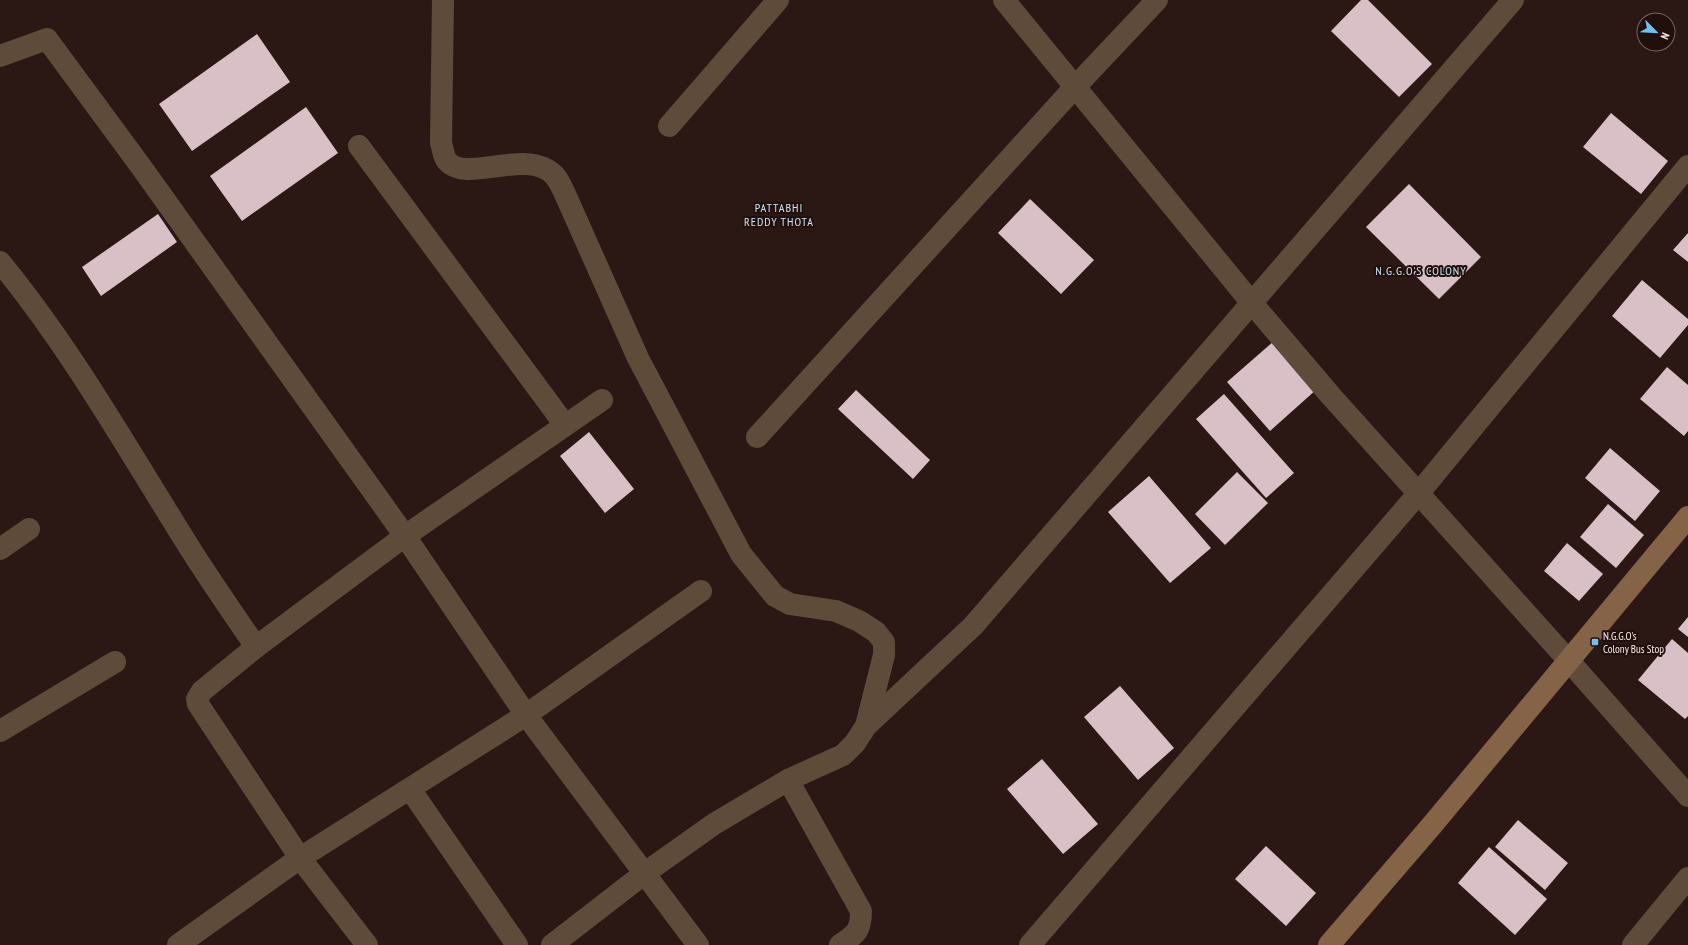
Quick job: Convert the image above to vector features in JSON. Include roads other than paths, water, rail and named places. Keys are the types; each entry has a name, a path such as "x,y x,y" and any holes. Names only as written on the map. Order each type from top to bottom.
{"main road":[{"path":"1330,945 1688,517"}],"street":[{"path":"443,0 441,143 446,160 454,168 466,169 526,164 544,167 555,176 565,194 638,358 741,554 775,596 790,604 836,611 860,621 876,632 884,642 884,655 866,726"},
{"path":"669,126 778,0"},
{"path":"1004,0 1074,88 1251,302 1331,396 1688,796"},
{"path":"757,437 1074,88 1157,0"},
{"path":"552,945 645,873 714,824 788,780 843,755 855,743 866,726 973,626 1513,0"},
{"path":"0,56 47,39 142,168 405,536 526,715 698,945"},
{"path":"359,146 566,425"},
{"path":"1030,945 1418,494 1688,166"},
{"path":"0,262 17,283 71,359 127,444 181,535 256,647"},
{"path":"367,945 300,858 198,704 197,700 202,691 256,647 405,536 602,400"},
{"path":"0,549 29,529"},
{"path":"178,945 300,858 526,715 701,591"},
{"path":"0,731 114,662"},
{"path":"788,780 861,910 861,920 856,933 840,945"},
{"path":"410,789 517,945"},
{"path":"1634,945 1688,878"}],"place":[{"name":"N.G.G.O's Colony Bus Stop","path":"1595,642"}],"district":[{"name":"PATTABHI REDDY THOTA","path":"779,215"},
{"name":"N.G.G.O'S COLONY","path":"1421,271"}]}
